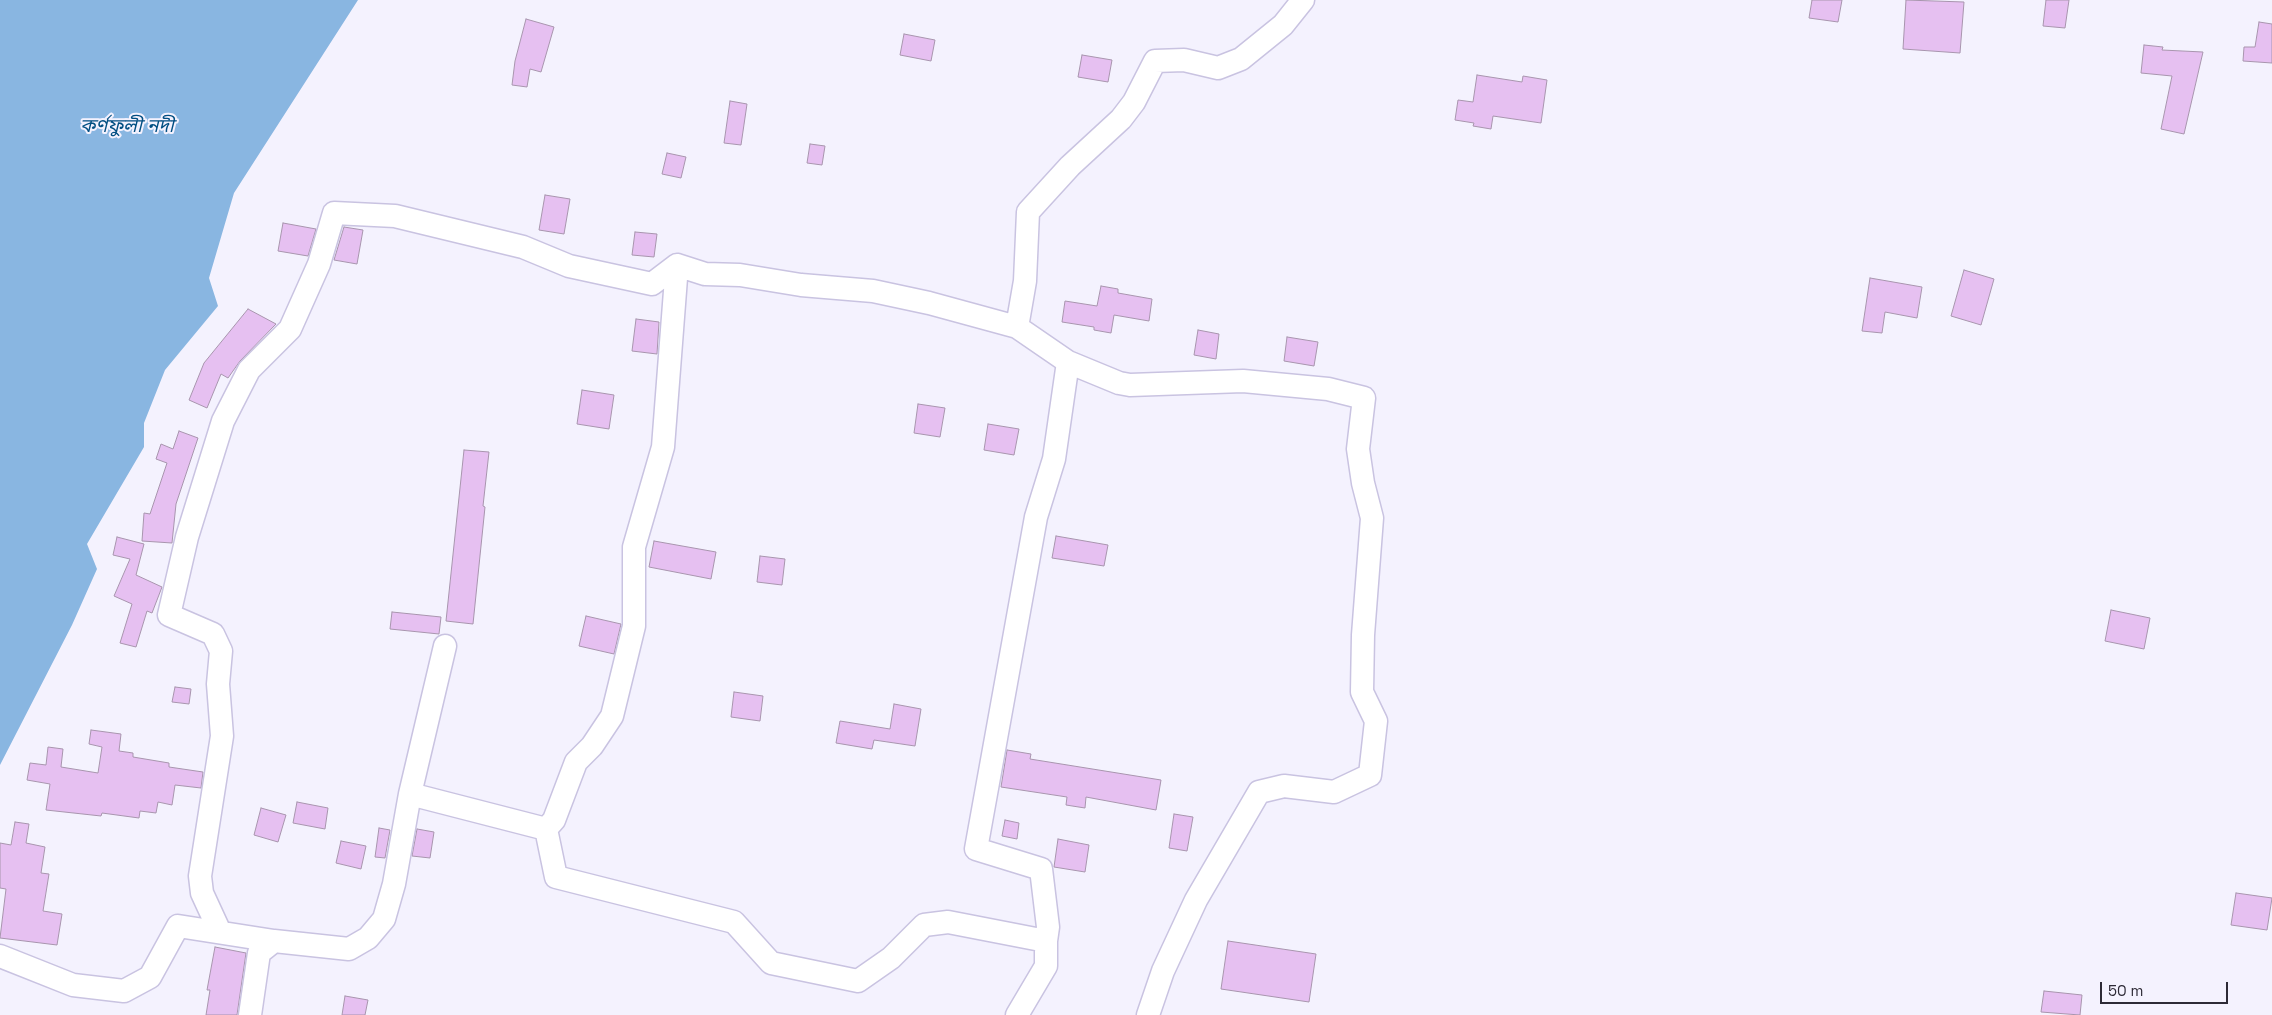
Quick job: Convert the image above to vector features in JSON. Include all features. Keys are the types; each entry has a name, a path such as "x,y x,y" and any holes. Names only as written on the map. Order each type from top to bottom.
{"street":[{"path":"1017,327 1025,281 1028,212 1070,166 1121,119 1134,102 1155,61 1184,60 1218,68 1241,59 1283,25 1303,0"},
{"path":"220,932 202,893 200,876 222,736 218,684 221,651 213,634 169,614 187,537 223,422 249,370 290,329 319,264 334,213 395,216 523,247 570,266 652,284 677,264"},
{"path":"677,264 705,274 740,275 801,285 873,290 929,303 1017,327 1068,362 1119,383 1243,381 1328,389 1364,398 1358,450 1363,483 1372,518 1363,636 1362,692 1376,721 1370,775 1334,792 1284,786 1259,792 1196,900 1163,972 1148,1015"},
{"path":"546,829 554,820 576,762 592,746 612,716 634,626 634,547 663,446 677,264"},
{"path":"1017,1015 1046,966 1048,927 1041,869 976,849 1036,517 1054,459 1068,362"},
{"path":"0,956 73,985 124,991 150,977 178,926 220,932 238,937 349,949 368,938 384,919 394,884 410,794 445,646"},
{"path":"410,794 546,829"},
{"path":"546,829 556,877 734,922 771,963 858,980 891,958 924,925 948,922 1046,941"},
{"path":"250,1015 259,953 274,941"}],"water":[{"name":"কর্ণফুলী নদী","path":"0,0 358,0 234,193 209,278 218,306 165,370 144,423 144,447 87,544 97,569 72,625 0,765"}],"building":[{"path":"1812,0 1842,0 1838,22 1809,18"},
{"path":"1906,0 1964,2 1960,53 1903,49"},
{"path":"2046,0 2069,0 2065,28 2043,26"},
{"path":"526,19 554,27 541,72 530,69 527,87 512,85 515,61"},
{"path":"2259,22 2272,24 2272,63 2243,61 2244,47 2255,47"},
{"path":"904,34 935,40 931,61 900,55"},
{"path":"2144,45 2163,47 2162,50 2203,52 2184,134 2161,129 2172,76 2141,73"},
{"path":"1082,55 1112,60 1108,82 1078,77"},
{"path":"1477,75 1522,82 1523,76 1547,80 1541,123 1493,116 1491,129 1473,126 1474,123 1455,120 1458,100 1473,102"},
{"path":"730,101 747,104 741,145 724,143"},
{"path":"810,144 825,146 822,165 807,163"},
{"path":"667,153 686,157 681,178 662,174"},
{"path":"545,195 570,199 564,234 539,230"},
{"path":"283,223 316,229 308,256 278,251"},
{"path":"344,227 363,230 357,264 334,260"},
{"path":"635,232 657,234 654,257 632,255"},
{"path":"1964,270 1994,279 1981,325 1951,316"},
{"path":"1870,278 1922,287 1917,318 1885,312 1882,333 1862,331"},
{"path":"1101,286 1118,289 1118,293 1152,299 1149,321 1114,315 1111,333 1094,330 1094,327 1062,322 1065,301 1097,306"},
{"path":"248,309 276,324 240,361 228,378 221,374 207,408 189,400 204,363"},
{"path":"636,319 659,322 657,354 632,351"},
{"path":"1198,330 1219,334 1216,359 1194,355"},
{"path":"1287,337 1318,342 1314,366 1284,361"},
{"path":"582,390 614,395 609,429 577,424"},
{"path":"918,404 945,408 940,437 914,433"},
{"path":"988,424 1019,429 1014,455 984,450"},
{"path":"179,431 198,438 176,504 172,543 142,541 144,513 150,514 167,463 156,459 161,444 173,449"},
{"path":"464,450 489,452 473,624 446,621"},
{"path":"1056,536 1108,545 1104,566 1052,558"},
{"path":"117,537 144,544 136,575 162,587 152,613 147,611 136,647 120,643 132,604 114,596 130,559 113,555"},
{"path":"654,541 716,552 711,579 649,567"},
{"path":"760,556 785,559 782,585 757,582"},
{"path":"2111,610 2150,618 2144,649 2105,641"},
{"path":"392,612 441,617 439,634 390,629"},
{"path":"586,616 621,624 614,654 579,646"},
{"path":"175,687 191,689 189,704 172,702"},
{"path":"734,692 763,696 760,721 731,717"},
{"path":"894,704 921,709 915,746 874,740 872,749 836,743 840,721 890,729"},
{"path":"91,730 121,734 119,751 133,753 133,757 169,763 169,767 203,772 201,788 175,785 172,805 158,802 156,813 140,811 139,818 102,813 101,816 46,810 50,784 27,780 30,763 46,765 48,747 63,749 61,767 98,773 102,747 89,744"},
{"path":"1007,750 1031,754 1030,759 1161,780 1156,810 1086,797 1085,808 1066,805 1067,797 1001,787"},
{"path":"297,802 328,808 325,829 293,823"},
{"path":"261,808 286,815 278,842 254,835"},
{"path":"1174,814 1193,817 1187,851 1169,848"},
{"path":"1005,820 1019,823 1017,839 1002,836"},
{"path":"15,822 29,824 26,843 45,847 41,873 49,874 43,911 62,914 57,945 0,938 6,889 0,888 0,843 11,845"},
{"path":"379,828 390,830 385,858 375,857"},
{"path":"417,829 434,832 430,858 412,856"},
{"path":"1058,839 1089,845 1085,872 1054,867"},
{"path":"341,841 366,846 361,869 336,863"},
{"path":"2236,893 2272,898 2267,930 2231,925"},
{"path":"1228,941 1316,954 1309,1002 1221,989"},
{"path":"215,947 246,953 237,1015 206,1015 210,990 207,990"},
{"path":"2044,991 2082,995 2080,1015 2041,1012"},
{"path":"345,996 368,1000 365,1015 342,1015"}]}
